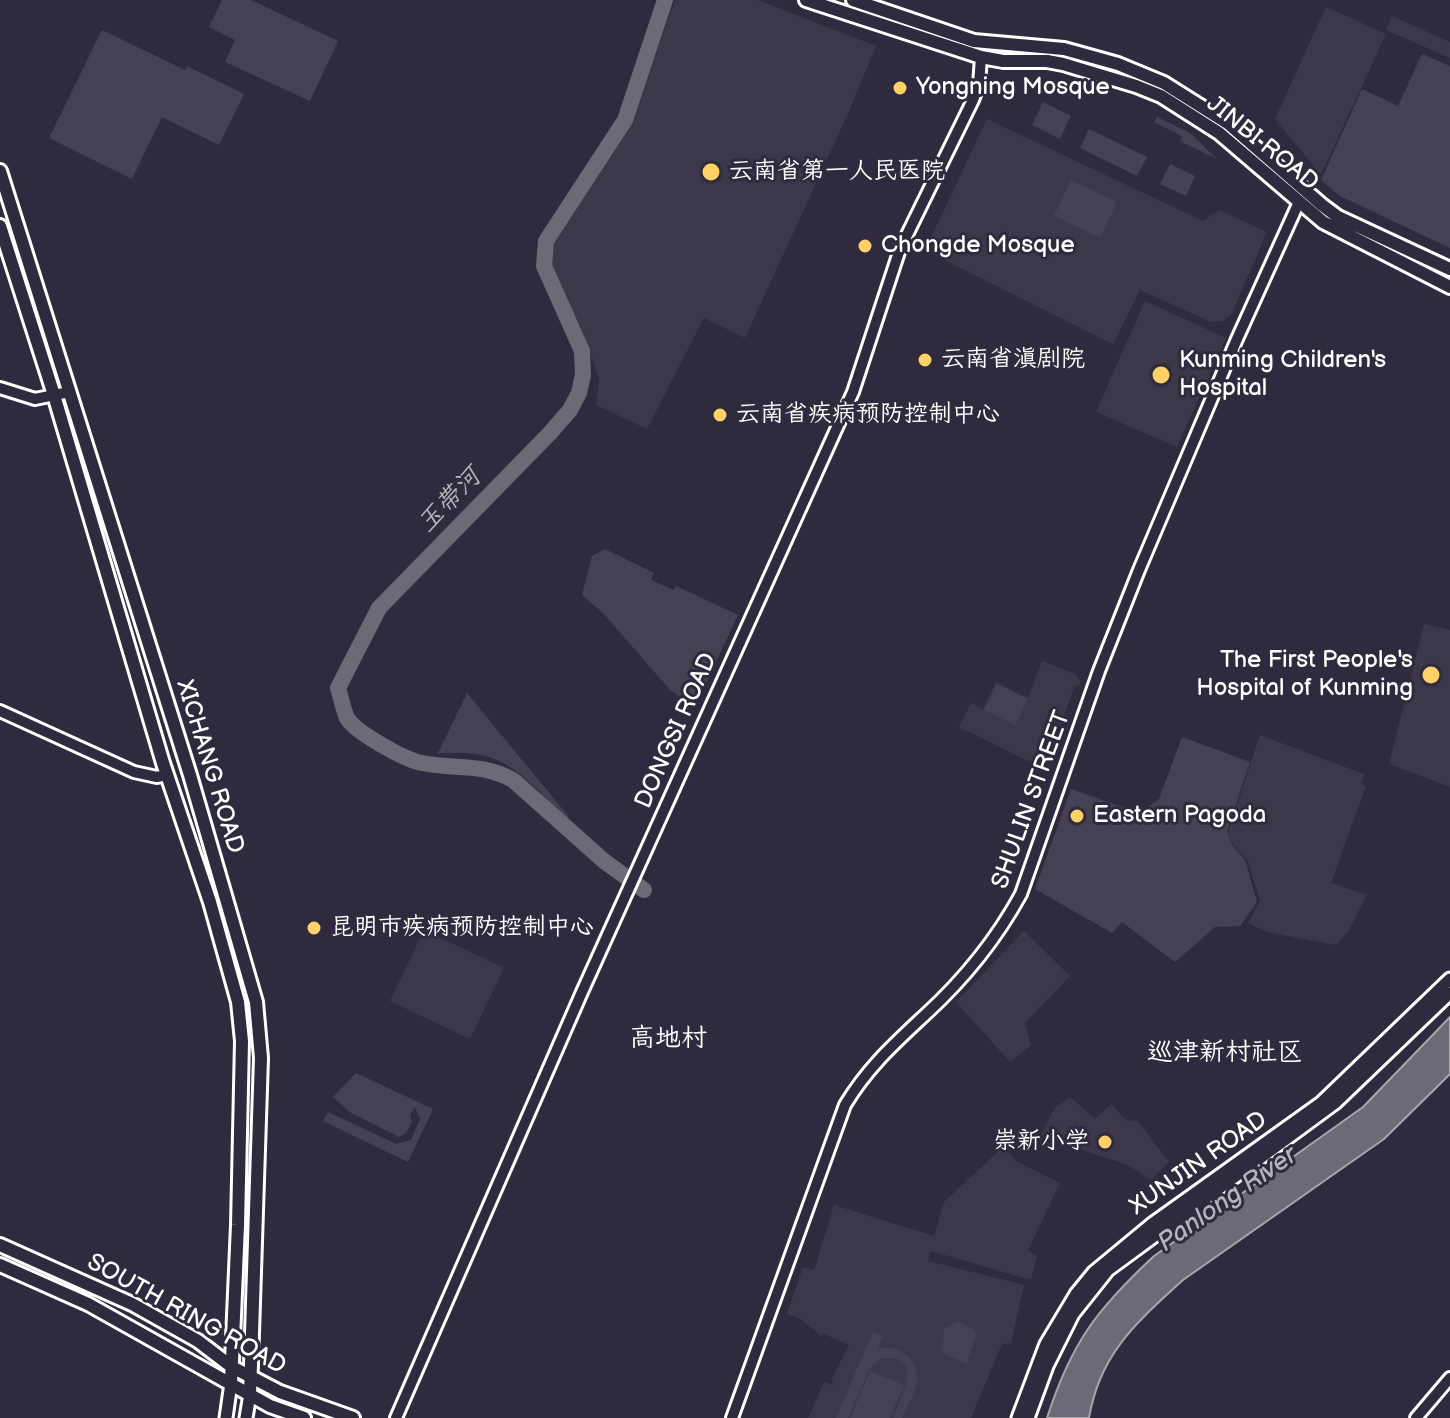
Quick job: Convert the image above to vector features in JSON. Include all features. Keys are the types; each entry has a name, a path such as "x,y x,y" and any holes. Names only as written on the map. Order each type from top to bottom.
{"main road":[{"name":"JINBI ROAD","path":"806,0 981,57 1063,64 1161,96 1219,133 1323,222 1450,287"},
{"name":"JINBI ROAD","path":"853,0 974,41 1064,49 1118,64 1164,83 1229,124 1338,217 1450,269"},
{"name":"XICHANG ROAD","path":"0,171 190,775 256,1002 261,1058 250,1394"},
{"name":"XICHANG ROAD","path":"0,226 232,979 242,1041 231,1383"},
{"name":"XUNJIN ROAD","path":"1018,1418 1046,1344 1076,1294 1094,1272 1152,1224 1321,1103 1450,979"},
{"name":"XUNJIN ROAD","path":"1028,1418 1060,1337 1083,1299 1108,1270 1335,1103 1450,993"},
{"name":"SOUTH RING ROAD","path":"0,1245 132,1304 198,1341 232,1367 280,1392 353,1418"},
{"name":"SOUTH RING ROAD","path":"0,1265 88,1304 270,1406 304,1418"},
{"path":"226,1418 231,1383"},
{"path":"246,1418 250,1394"}],"street":[{"name":"DONGSI ROAD","path":"396,1418 637,869 853,392 900,249 979,85 981,57"},
{"name":"SHULIN STREET","path":"732,1418 845,1105 861,1079 888,1048 928,1013 974,962 1012,912 1021,894 1099,671 1139,570 1299,202"},
{"path":"0,388 35,399 69,392"},
{"path":"0,711 134,772 157,777 167,775"},
{"path":"1416,1418 1450,1378"}],"shaded area":[{"path":"222,0 251,0 338,41 310,101 225,62 235,40 209,27"},
{"name":"云南省第一人民医院","path":"675,0 758,0 876,46 745,338 704,318 647,429 596,405 599,378 582,329 551,270 550,252 561,227 570,219 630,125"},
{"path":"1326,7 1386,34 1321,175 1275,119"},
{"path":"1392,16 1450,42 1450,58 1386,30"},
{"path":"102,30 244,94 219,145 162,117 132,179 49,138"},
{"path":"1422,54 1450,66 1450,248 1340,196 1321,180 1362,89 1398,106"},
{"path":"1043,102 1071,116 1060,139 1032,125"},
{"path":"1157,117 1190,133 1217,159 1180,141 1182,136 1154,122"},
{"path":"987,119 1203,221 1219,210 1267,232 1231,315 1223,321 1211,322 1140,290 1113,344 925,250"},
{"path":"1089,129 1147,157 1137,176 1080,148"},
{"path":"1170,164 1195,176 1186,196 1160,184"},
{"path":"1071,180 1117,202 1100,238 1054,216"},
{"name":"Kunming Children's Hospital","path":"1145,301 1226,338 1177,447 1096,412"},
{"path":"605,549 654,573 651,580 674,590 676,586 738,615 696,705 671,691 604,614 582,595 592,556"},
{"name":"The First People's Hospital of Kunming","path":"1424,624 1450,630 1450,787 1389,764"},
{"path":"1042,661 1076,674 1080,681 1079,687 1075,686 1047,761 1040,758 1036,765 959,727 971,703 983,709 996,682 1028,698"},
{"path":"997,684 1028,699 1015,725 984,710"},
{"path":"467,693 569,817 566,819 526,779 490,757 438,753"},
{"path":"1260,735 1364,774 1361,784 1366,786 1331,883 1367,895 1348,932 1336,945 1267,932 1248,923 1260,901 1247,859 1234,846 1228,832"},
{"path":"1182,737 1250,762 1227,831 1233,846 1245,860 1257,902 1240,926 1215,927 1175,962 1122,922 1112,933 1035,889 1071,789 1139,813 1159,799"},
{"path":"424,930 504,968 470,1039 390,1001"},
{"path":"1024,931 1070,976 1025,1023 1031,1045 1010,1062 956,1002"},
{"path":"1450,1017 1450,1074 1384,1139 1183,1280 1150,1310 1111,1357 1094,1395 1089,1418 1047,1418 1076,1348 1101,1311 1134,1275 1154,1256 1363,1107"},
{"path":"356,1073 433,1109 408,1162 323,1121 328,1112 396,1144 411,1140 420,1119 415,1107 410,1115 412,1122 406,1133 399,1137 351,1113 333,1097"},
{"name":"崇新小学","path":"1070,1097 1095,1119 1111,1104 1126,1120 1138,1121 1169,1162 1151,1180 1128,1165 1040,1136 1054,1109"},
{"path":"1004,1146 1016,1161 1060,1183 1028,1250 1037,1256 1031,1280 931,1251 928,1261 1024,1285 1011,1343 1002,1344 971,1418 808,1418 824,1382 833,1385 832,1378 849,1345 824,1334 822,1337 801,1319 787,1314 803,1267 814,1270 834,1205 934,1236 944,1202"},
{"path":"957,1321 973,1329 976,1334 967,1364 941,1352 945,1328"},
{"path":"873,1332 883,1336 878,1348 900,1351 915,1366 917,1381 913,1395 902,1418 893,1418 905,1388 906,1368 903,1362 894,1358 880,1359 869,1369 848,1418 836,1418"},
{"path":"870,1371 904,1385 890,1418 850,1418"}],"waterway":[{"name":"玉带河","path":"644,890 604,861 513,780 490,771 414,761 370,738 347,718 338,688 379,608 550,433 570,410 579,393 583,375 582,351 544,266 546,241 625,120 665,0"}],"place":[{"name":"Yongning Mosque","path":"900,88"},
{"name":"云南省第一人民医院","path":"711,172"},
{"name":"Chongde Mosque","path":"865,246"},
{"name":"云南省滇剧院","path":"925,360"},
{"name":"Kunming Children's Hospital","path":"1161,375"},
{"name":"云南省疾病预防控制中心","path":"720,415"},
{"name":"The First People's Hospital of Kunming","path":"1431,675"},
{"name":"Eastern Pagoda","path":"1077,816"},
{"name":"昆明市疾病预防控制中心","path":"314,928"},
{"name":"崇新小学","path":"1105,1142"}],"district":[{"name":"高地村","path":"668,1039"},
{"name":"巡津新村社区","path":"1225,1053"}],"water label":[{"name":"Panlong River","path":"1228,1200"}]}
